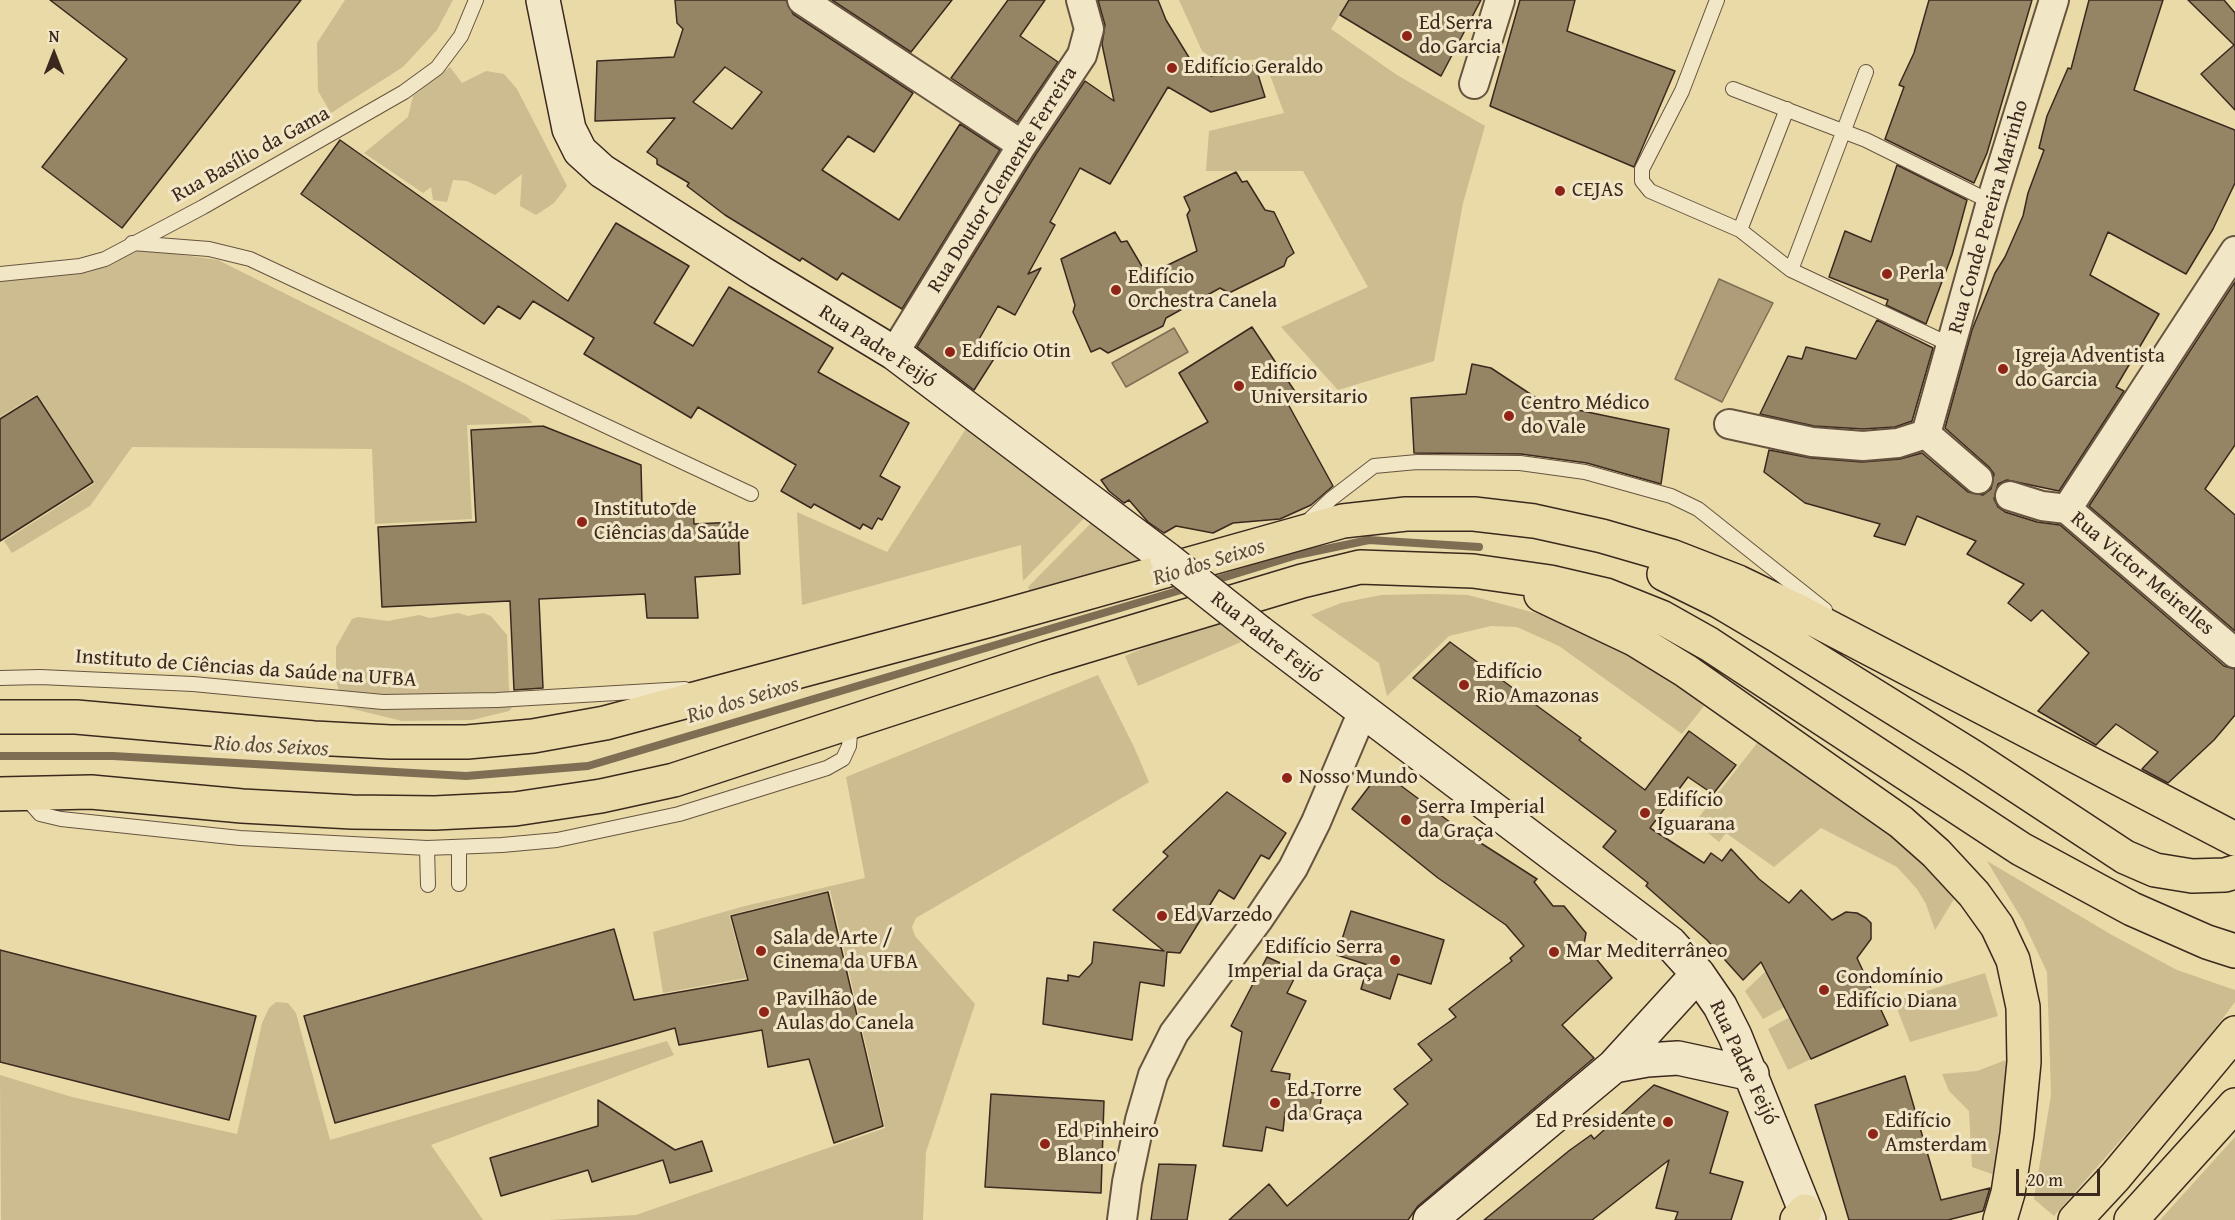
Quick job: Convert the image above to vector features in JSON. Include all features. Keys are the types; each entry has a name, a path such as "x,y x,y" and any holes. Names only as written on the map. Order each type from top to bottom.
{"main road":[{"name":"Rua Padre Feijó","path":"543,0 569,129 580,151 602,171 760,272 894,353 1131,531 1308,672 1670,943 1698,974 1720,1006 1752,1074 1804,1217"},
{"path":"0,717 76,717 166,723 314,738 467,742 533,736 605,723 990,620 1343,521 1406,514 1474,514 1534,521 1602,536 1671,556 1748,587 2235,839"},
{"path":"1534,521 1653,569 1719,601 1972,757 2125,857 2155,870 2192,876 2235,872"},
{"path":"10,793 91,792 242,806 352,812 435,813 515,809 601,796 674,780 1120,635 1302,581 1360,567 1486,572 1550,582 1606,595 1661,617 1709,644 2021,849 2132,909 2207,942 2235,951"},
{"path":"1486,572 1577,611 1634,639 1686,670 1901,822 1936,853 1974,894 1997,926 2013,960 2023,1007 2024,1062 2018,1134 2008,1193 2000,1220"},
{"path":"1430,1220 1614,1066 1698,974"},
{"path":"2075,1220 2115,1177 2235,1033"},
{"path":"1614,1066 1647,1060 1678,1058 1752,1074"},
{"path":"2131,1220 2235,1105"}],"street":[{"path":"802,0 1022,145"},
{"name":"Rua Doutor Clemente Ferreira","path":"894,353 1022,145 1082,55 1089,29 1081,0"},
{"path":"1474,84 1500,0"},
{"name":"Rua Conde Pereira Marinho","path":"1926,434 1991,202 2054,0"},
{"path":"2067,509 2235,251"},
{"path":"1729,424 1812,442 1863,446 1898,443 1926,434 1978,478"},
{"name":"Rua Victor Meirelles","path":"2010,496 2042,506 2067,509 2235,653"},
{"path":"1122,1220 1133,1151 1153,1075 1174,1033 1258,920 1293,868 1363,711"}],"lane":[{"name":"Rua Basílio da Gama","path":"0,274 80,266 105,259 203,207 404,92 437,68 461,36 476,0"},
{"path":"1717,0 1682,91 1642,169 1642,182 1650,191 1740,230 1791,270 1951,345"},
{"path":"1791,270 1866,72"},
{"path":"1732,89 1844,131 1991,202"},
{"path":"1740,230 1787,109"},
{"path":"132,243 209,249 250,259 751,494"},
{"path":"1296,533 1331,499 1374,466 1417,462 1520,463 1585,472 1671,496 1698,509 1878,653"},
{"name":"Instituto de Ciências da Saúde na UFBA","path":"0,678 126,679 383,702 497,700 597,692 741,686"},
{"path":"10,793 40,814 70,820 240,838 427,848 459,848 557,840 679,814 827,768 843,759 849,746 851,722"},
{"path":"427,848 428,885"},
{"path":"459,848 459,885"}],"shaded area":[{"path":"345,0 453,0 437,30 403,67 331,113 318,91 317,43"},
{"path":"1179,0 1349,0 1331,29 1397,75 1485,126 1463,203 1434,361 1338,390 1281,327 1368,287 1303,171 1206,171 1209,131 1284,113 1264,59 1218,62 1202,51"},
{"path":"450,67 462,83 486,71 504,74 517,89 567,186 554,203 536,215 520,206 522,174 495,195 467,181 453,180 447,202 433,200 431,187 423,193 364,153 408,117 413,96"},
{"path":"134,248 218,260 466,384 527,417 533,423 467,425 472,519 375,524 372,449 132,447 90,506 12,553 4,541 95,483 37,394 0,417 0,281 89,272"},
{"path":"1719,279 1773,303 1722,402 1675,379"},
{"path":"1174,328 1188,352 1126,387 1112,363"},
{"path":"969,424 1089,513 1023,581 1021,545 802,605 797,512 887,552"},
{"path":"1096,518 1159,564 1034,603 1028,587"},
{"path":"1381,595 1468,595 1554,618 1660,666 1704,706 1682,734 1559,646 1517,627 1491,626 1449,636 1387,696 1379,663 1311,615 1341,603"},
{"path":"458,613 468,616 483,613 491,616 507,635 509,689 514,705 509,711 472,720 402,721 345,707 336,681 336,647 352,619 358,617 388,621 419,615 430,618"},
{"path":"1220,615 1241,642 1138,686 1125,656"},
{"path":"1098,675 1149,782 916,918 912,927 915,936 975,1004 926,1152 923,1220 550,1220 636,1215 885,1128 830,890 729,915 746,978 663,993 653,932 745,906 865,878 846,777"},
{"path":"1758,742 1921,852 1959,891 1935,930 1926,904 1917,889 1897,867 1821,828 1774,867 1726,833 1719,842 1695,822"},
{"path":"1987,861 2112,935 2177,970 2235,990 2235,1002 2192,1059 2054,1216 2034,1199 2051,1095 2047,972 2023,921"},
{"path":"1766,971 1785,1007 1763,1019 1745,991"},
{"path":"1985,973 1998,1016 1910,1042 1894,1001"},
{"path":"276,1002 288,1003 296,1013 330,1140 667,1041 674,1055 431,1145 483,1220 1,1220 0,1075 72,1097 237,1134 262,1023 269,1008"},
{"path":"1790,1017 1811,1059 1788,1070 1768,1029"},
{"path":"2006,1060 2003,1127 1995,1175 1972,1167 1969,1111 1949,1091 1942,1074 1977,1071"},
{"path":"2235,1137 2235,1220 2160,1220"}],"building":[{"path":"50,0 301,0 122,228 42,167 127,59"},
{"path":"675,0 786,0 793,14 913,93 874,152 848,136 822,170 899,220 960,124 1000,150 902,309 842,273 837,280 802,258 800,261 725,215 687,186 689,183 657,164 657,159 647,152 675,118 595,121 597,61 674,57 683,29 677,23","holes":["725,67 762,92 732,129 693,102"]},
{"path":"832,0 952,0 911,52"},
{"path":"1008,0 1045,0 1020,36 1058,62 1017,122 951,78"},
{"path":"1098,0 1158,0 1166,20 1193,64 1211,76 1255,65 1265,97 1211,112 1168,87 1110,184 1080,168 1050,222 1055,225 1028,274 1041,268 1015,315 998,306 978,341 997,354 974,390 917,347 1036,154 1085,81 1114,101 1102,44 1105,25"},
{"name":"Ed Serra do Garcia","path":"1349,0 1481,0 1441,76 1340,15"},
{"path":"1520,0 1575,0 1567,31 1675,71 1634,167 1490,106"},
{"path":"1929,0 2032,0 1987,153 1974,183 1885,139 1904,87 1899,85 1914,53"},
{"path":"2089,0 2163,0 2134,90 2235,130 2235,183 2213,229 2186,274 2108,232 2090,275 2159,314 2116,387 2124,391 2059,491 2007,480 1998,484 1994,499 1998,507 2005,512 2037,522 2060,525 2224,666 2235,669 2235,715 2214,740 2168,783 2142,769 2158,752 2116,724 2096,745 2038,711 2089,653 2042,610 2031,621 2008,603 2024,584 1967,554 1976,541 1917,516 1905,545 1874,536 1880,524 1805,503 1764,472 1769,450 1811,458 1862,462 1900,459 1922,453 1968,492 1983,495 1991,489 1994,474 1989,467 1945,428 1972,330 1995,273 2005,257 2023,216 2028,193 2044,150 2039,148 2047,116 2068,68 2071,69"},
{"path":"2188,0 2224,0 2235,13 2235,110 2201,74 2234,45"},
{"path":"340,140 568,301 616,223 689,266 654,323 693,346 729,287 833,348 818,372 909,423 880,476 900,487 882,520 878,518 872,529 863,524 860,529 814,504 811,508 781,491 796,465 698,407 691,418 584,354 594,338 533,301 520,319 498,306 484,324 301,194"},
{"path":"1897,165 1967,200 1952,255 1926,324 1886,305 1888,300 1829,277 1845,231 1871,242"},
{"path":"1236,172 1242,182 1247,181 1265,210 1274,212 1294,253 1287,258 1284,266 1229,293 1220,288 1166,318 1163,326 1108,353 1100,348 1091,352 1073,312 1075,305 1061,259 1115,232 1121,242 1127,241 1147,275 1197,251 1187,215 1190,210 1184,197"},
{"path":"2235,282 2235,445 2205,489 2235,515 2235,631 2089,506"},
{"path":"1877,320 1933,348 1912,421 1895,427 1863,429 1814,426 1760,414 1788,356 1802,359 1806,347 1856,359"},
{"path":"1252,327 1300,399 1288,404 1333,486 1311,505 1280,519 1233,523 1213,533 1176,526 1164,533 1148,522 1129,500 1124,503 1109,491 1101,480 1208,422 1179,373"},
{"name":"Centro Médico do Vale","path":"1472,364 1491,368 1544,403 1669,429 1661,484 1587,463 1521,454 1414,453 1411,398 1466,394"},
{"path":"37,396 93,482 0,541 0,419"},
{"name":"Instituto de Ciências da Saúde","path":"543,426 641,465 642,505 693,503 694,524 738,522 740,574 695,577 698,618 647,618 645,594 539,599 543,688 514,690 510,601 382,607 378,527 476,522 471,430"},
{"path":"1450,642 1581,738 1579,740 1645,790 1689,731 1736,765 1713,794 1688,777 1650,828 1704,863 1711,853 1722,861 1731,849 1759,879 1789,903 1801,890 1832,920 1846,912 1857,913 1866,918 1871,923 1871,939 1857,958 1888,1025 1811,1059 1761,962 1743,980 1707,940 1646,886 1648,883 1603,847 1616,831 1413,678"},
{"path":"1381,771 1462,831 1537,879 1534,882 1553,906 1564,906 1586,933 1584,944 1612,978 1562,1025 1594,1058 1418,1206 1408,1220 1229,1220 1269,1184 1287,1206 1408,1104 1394,1089 1432,1060 1418,1044 1456,1017 1449,1009 1512,961 1510,958 1524,946 1506,925 1438,878 1352,809"},
{"path":"1227,792 1286,833 1269,859 1261,855 1234,899 1219,890 1180,953 1167,952 1164,986 1140,982 1132,1040 1043,1024 1047,978 1068,981 1068,975 1079,977 1092,963 1094,942 1164,951 1113,910 1168,856 1163,852"},
{"path":"828,892 883,1126 834,1143 809,1059 768,1067 762,1030 679,1045 675,1028 335,1123 304,1016 614,929 634,1000 748,980 731,916"},
{"name":"Edifício Serra Imperial da Graça","path":"1351,911 1444,940 1431,984 1398,974 1390,999 1361,989 1368,965 1337,955"},
{"path":"0,950 256,1016 229,1120 0,1062"},
{"path":"1267,957 1298,971 1287,993 1306,1001 1271,1071 1290,1074 1288,1090 1322,1094 1318,1118 1285,1112 1283,1131 1266,1127 1262,1151 1223,1146 1242,1032 1231,1026"},
{"path":"1905,1076 1941,1200 1990,1188 1983,1211 1948,1220 1849,1220 1815,1105"},
{"path":"1654,1085 1728,1112 1710,1173 1743,1182 1731,1220 1675,1220 1678,1212 1656,1208 1669,1160 1592,1220 1484,1220 1570,1150 1591,1135 1594,1139"},
{"name":"Ed Pinheiro Blanco","path":"991,1094 1104,1101 1101,1193 985,1187"},
{"path":"598,1100 675,1150 702,1141 712,1171 670,1183 663,1160 592,1182 588,1170 501,1196 490,1158 598,1126"},
{"path":"1159,1164 1196,1165 1187,1220 1151,1220"}],"waterway":[{"name":"Rio dos Seixos","path":"1209,582 1297,555 1369,540 1479,547"},
{"name":"Rio dos Seixos","path":"0,756 113,756 466,776 588,766 1191,587"}],"place":[{"name":"Ed Serra do Garcia","path":"1407,36"},
{"name":"Edifício Geraldo","path":"1172,68"},
{"name":"CEJAS","path":"1560,191"},
{"name":"Perla","path":"1887,274"},
{"name":"Edifício Orchestra Canela","path":"1116,290"},
{"name":"Edifício Otin","path":"950,352"},
{"name":"Igreja Adventista do Garcia","path":"2003,369"},
{"name":"Edifício Universitario","path":"1239,386"},
{"name":"Centro Médico do Vale","path":"1509,416"},
{"name":"Instituto de Ciências da Saúde","path":"582,522"},
{"name":"Edifício Rio Amazonas","path":"1464,685"},
{"name":"Nosso Mundo","path":"1287,778"},
{"name":"Edifício Iguarana","path":"1645,813"},
{"name":"Serra Imperial da Graça","path":"1406,820"},
{"name":"Ed Varzedo","path":"1162,916"},
{"name":"Sala de Arte / Cinema da UFBA","path":"761,951"},
{"name":"Mar Mediterrâneo","path":"1554,952"},
{"name":"Edifício Serra Imperial da Graça","path":"1395,960"},
{"name":"Condomínio Edifício Diana","path":"1824,990"},
{"name":"Pavilhão de Aulas do Canela","path":"764,1012"},
{"name":"Ed Torre da Graça","path":"1275,1103"},
{"name":"Ed Presidente","path":"1668,1122"},
{"name":"Edifício Amsterdam","path":"1873,1134"},
{"name":"Ed Pinheiro Blanco","path":"1045,1144"}]}
